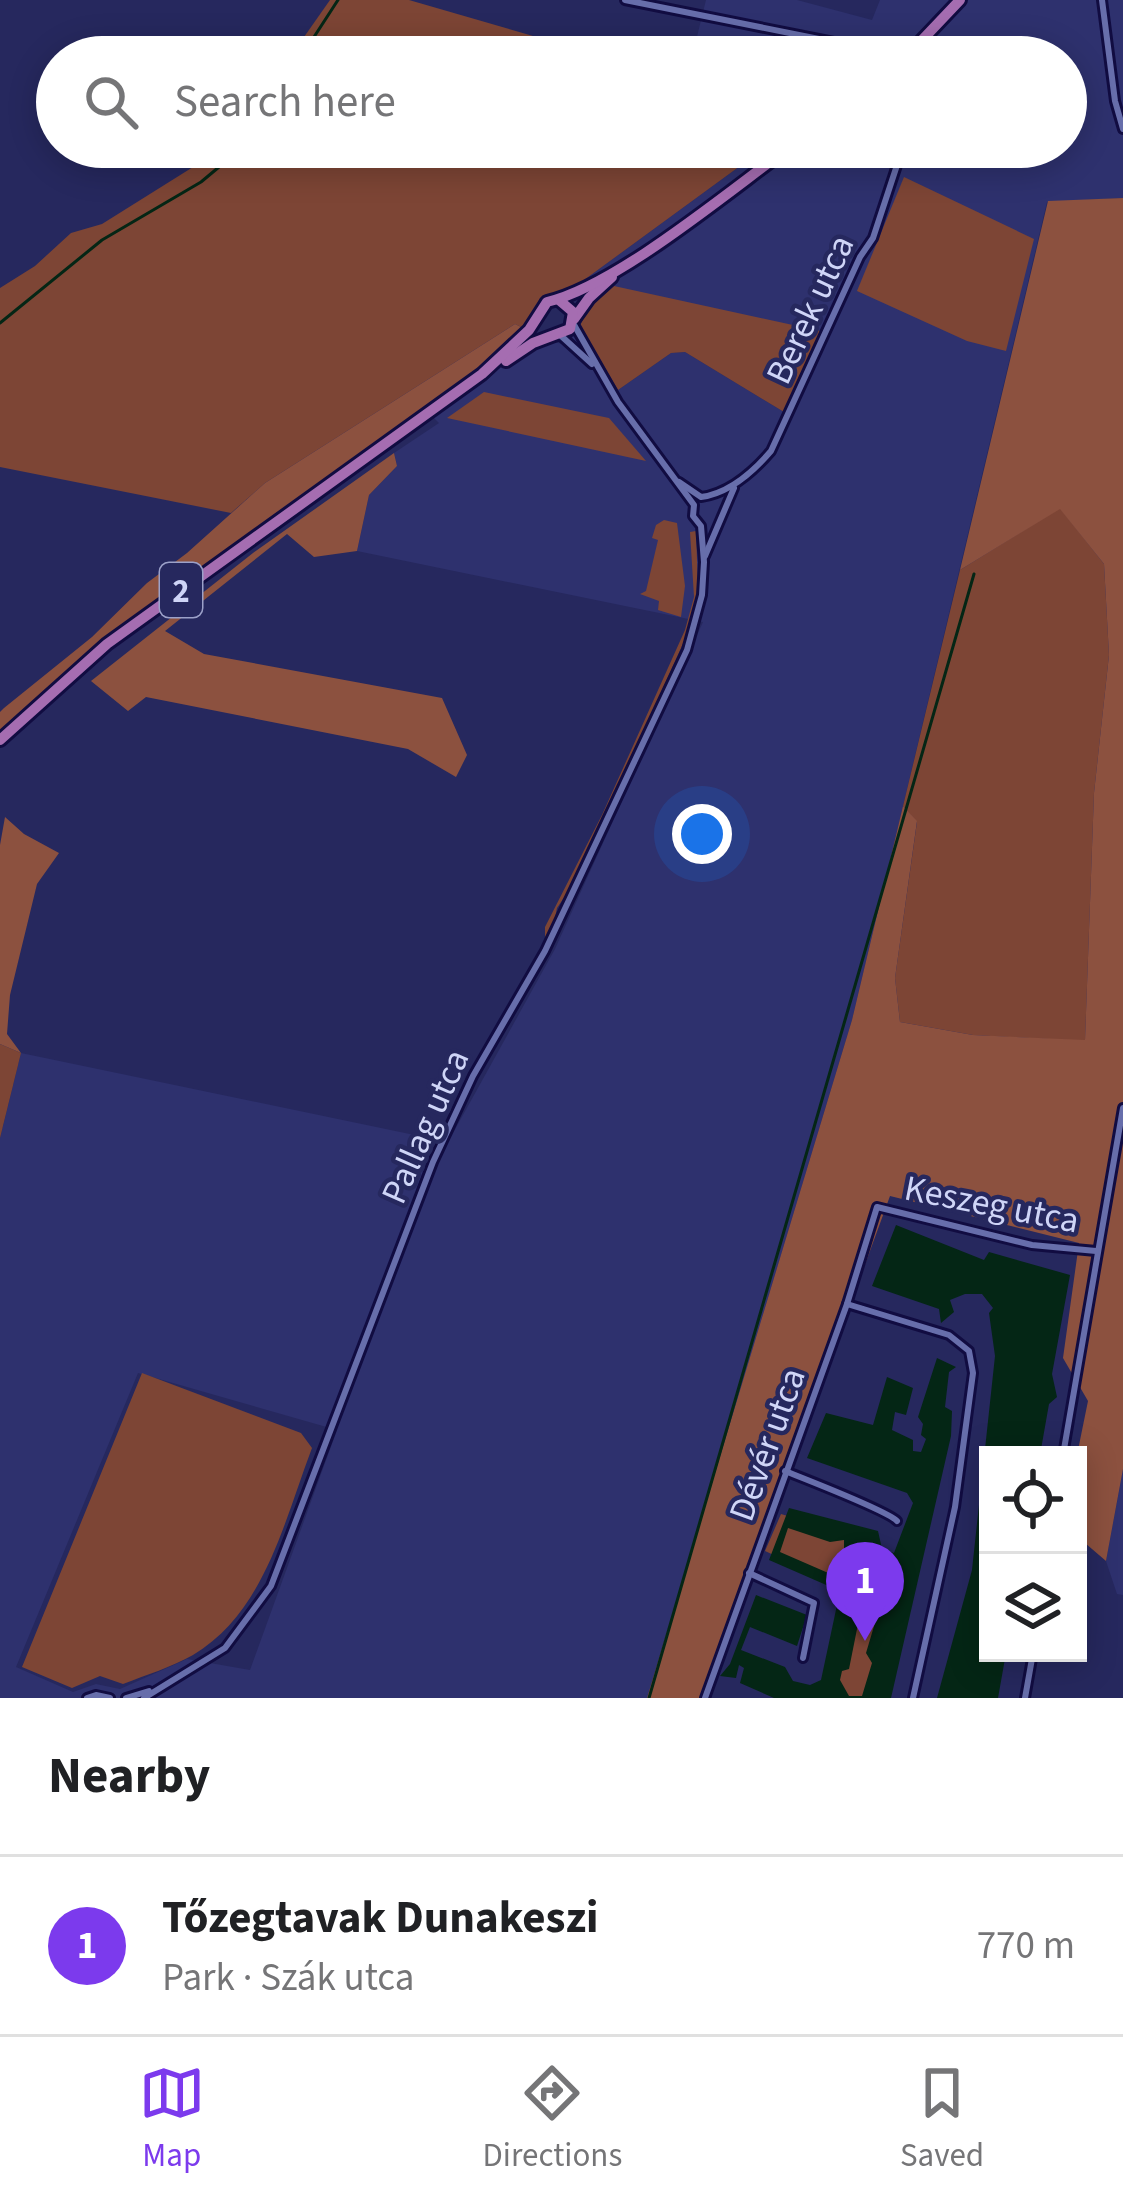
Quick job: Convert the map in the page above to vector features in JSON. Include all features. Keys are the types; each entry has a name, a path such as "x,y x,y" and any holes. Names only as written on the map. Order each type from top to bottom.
{"main road":[{"path":"927,36 960,0"},
{"name":"2","path":"0,740 107,644 482,374 529,330 547,302 622,265 760,168"},
{"name":"2","path":"482,374 573,321 622,265"},
{"path":"559,299 570,306 573,321"},
{"path":"540,311 539,323 556,334"}],"street":[{"path":"625,0 807,36"},
{"path":"1102,0 1122,122"},
{"name":"Berek utca","path":"705,496 759,466 778,436 873,238 896,168"},
{"path":"573,321 596,367 694,506"},
{"path":"556,334 596,367"},
{"path":"667,472 705,496 724,510 716,527 701,526 693,516 694,506 705,496"},
{"name":"Berek utca","path":"724,510 740,480"},
{"name":"Pallag utca","path":"164,1686 225,1648 271,1586 454,1113 545,951 687,650 702,596 701,526"},
{"name":"Pallag utca","path":"704,562 716,527"},
{"path":"1064,1446 1123,1108"},
{"name":"Keszeg utca","path":"877,1207 1032,1245 1096,1251"},
{"name":"Dévér utca","path":"706,1694 847,1304 877,1207"},
{"path":"847,1304 949,1335 969,1351 973,1372 955,1508 913,1698"},
{"path":"785,1471 890,1513 897,1521"},
{"path":"748,1573 814,1604 803,1658"},
{"path":"1025,1698 1031,1662"},
{"path":"126,1698 164,1686"},
{"path":"144,1698 164,1686"},
{"path":"706,1694 718,1698"},
{"path":"87,1698 110,1698"}],"shaded area":[{"path":"330,0 409,0 533,36 305,36"},
{"path":"706,0 797,0 872,20 880,0 1123,0 1123,198 1047,202 852,1020 647,1698 0,1698 0,1138 21,1053 448,1142 555,949 703,622 357,551 369,495 397,466 394,453 439,423 425,409 525,329 544,341 565,344 581,330 618,390 671,353 685,352 784,412 824,333 587,309 569,291 737,168 1087,168 1087,36 697,36","holes":["138,1373 337,1430 250,1670 187,1659 120,1689 96,1684 73,1692 16,1667"]},
{"path":"191,168 737,168 569,291 540,298 525,329 515,324 265,483 231,513 0,467 0,288 35,266 71,233 102,224"},
{"path":"904,177 1034,239 1006,351 967,341 857,291"},
{"path":"1123,198 1123,1469 1106,1561 1087,1545 1087,1446 1079,1446 1088,1401 1063,1358 1079,1243 890,1196 707,1698 647,1698 852,1020 903,806 917,821 895,978 900,1022 973,1035 1085,1040 1094,793 1109,655 1104,564 1060,509 960,570 1048,201"},
{"path":"614,286 825,332 784,412 685,352 671,353 618,390 580,326 587,309"},
{"path":"515,324 525,329 487,362 107,637 0,736 4,708 92,637 147,583 265,483"},
{"path":"484,392 609,418 646,461 447,418"},
{"path":"394,453 397,466 369,495 357,551 314,557 287,534 165,631 204,654 442,698 467,755 456,777 408,749 146,697 128,711 91,681 253,553"},
{"path":"1060,508 1104,564 1109,655 1094,793 1085,1041 973,1035 900,1022 895,978 917,822 903,806 960,570"},
{"path":"664,520 677,523 685,586 681,617 658,610 659,601 640,594 646,591 658,540 652,538 656,525"},
{"path":"696,531 698,588 690,628 578,877 557,908 545,939 545,927 602,815 685,630 694,597 690,532"},
{"path":"5,817 24,834 59,853 37,884 10,995 7,1034 21,1053 0,1044 0,845"},
{"path":"0,1044 21,1053 0,1138"},
{"path":"896,1225 984,1260 989,1252 1070,1275 1052,1374 1057,1397 1049,1404 1042,1446 985,1446 995,1356 989,1313 993,1308 982,1294 950,1300 954,1312 941,1323 939,1309 872,1286"},
{"path":"937,1358 956,1367 949,1372 945,1407 952,1411 951,1436 891,1698 774,1698 740,1683 744,1668 739,1665 736,1678 720,1676 730,1664 756,1595 807,1615 797,1646 750,1627 741,1650 785,1667 793,1681 810,1685 821,1680 840,1591 769,1560 789,1508 878,1531 882,1549 894,1553 913,1503 907,1493 807,1458 826,1413 873,1425 887,1377 913,1388 906,1415 895,1412 892,1430 913,1440 913,1451 921,1452 926,1439 918,1417","holes":["788,1528 830,1542 844,1540 844,1550 833,1564 854,1574 862,1565 874,1565 883,1575 883,1596 866,1653 872,1663 862,1696 849,1696 840,1680 842,1671 849,1669 865,1589 780,1552"]},
{"path":"142,1373 301,1433 312,1448 269,1563 238,1615 218,1637 185,1659 123,1684 100,1676 72,1688 22,1667"},
{"path":"1123,1469 1123,1595 1117,1594 1106,1561"},
{"path":"979,1505 979,1662 1004,1662 998,1698 937,1698 972,1570"},
{"path":"781,1514 854,1536 901,1572 869,1698 840,1698 834,1688 856,1593 765,1551"}],"waterway":[{"path":"315,36 338,0"},
{"path":"0,323 102,240 218,168"},
{"path":"649,1698 974,574"}],"place":[{"name":"Tőzegtavak Dunakeszi","path":"865,1641"}]}
